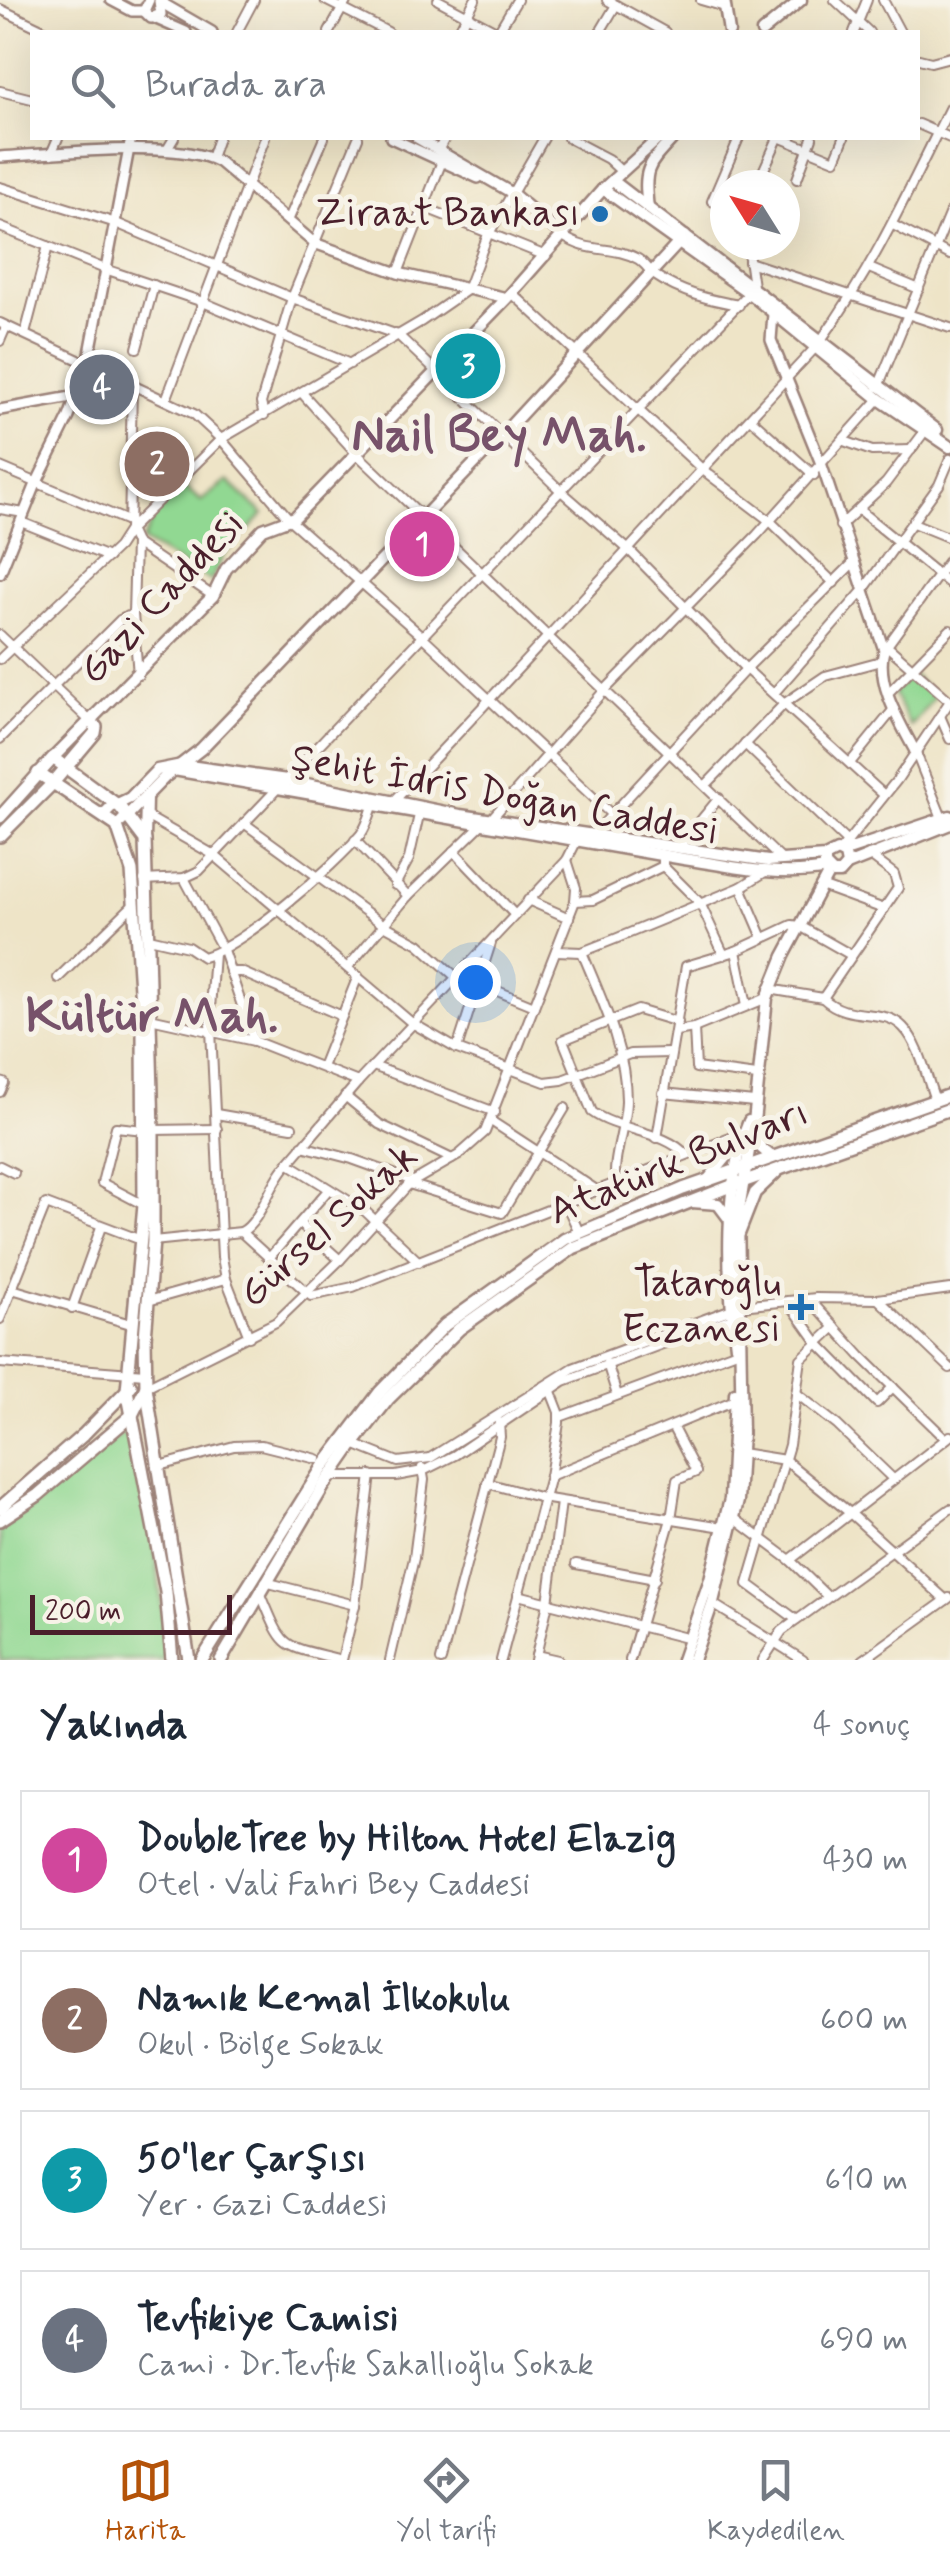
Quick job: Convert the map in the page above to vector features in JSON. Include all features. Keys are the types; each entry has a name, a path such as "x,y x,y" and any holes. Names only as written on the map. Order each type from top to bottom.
{"main road":[{"path":"764,30 801,0"},
{"path":"725,3 730,30"},
{"name":"Gazi Caddesi","path":"2,810 213,596 226,569 263,529 291,521 510,295 613,181 658,140"},
{"path":"648,208 647,166 671,140"},
{"path":"613,181 683,239"},
{"path":"613,181 776,311 950,439"},
{"path":"117,826 202,749 683,239"},
{"path":"819,343 878,399 950,447"},
{"path":"909,408 950,431"},
{"path":"910,422 950,457"},
{"name":"Gazi Caddesi","path":"0,836 53,784 95,733 91,722"},
{"path":"202,749 221,769"},
{"path":"53,758 116,804 145,840"},
{"path":"103,815 130,798 157,770 178,768"},
{"name":"Şehit İdris Doğan Caddesi","path":"178,768 394,801 663,860 804,873 827,866"},
{"name":"Şehit İdris Doğan Caddesi","path":"178,768 221,769 419,814 827,866"},
{"path":"38,773 117,826 132,872 148,1130 144,1206 148,1240 127,1390 148,1483 166,1592 172,1660"},
{"path":"146,798 144,880 150,1018 145,1374 156,1467 189,1660"},
{"path":"682,1660 710,1580 730,1499 737,1178 754,1120 768,994 822,886 831,852 948,820"},
{"path":"827,866 840,873 869,855 948,820"},
{"path":"843,848 847,866"},
{"name":"Atatürk Bulvarı","path":"221,1660 262,1587 353,1444 388,1399 459,1329 573,1248 691,1201 772,1157 950,1095"},
{"name":"Atatürk Bulvarı","path":"202,1660 316,1478 380,1392 446,1325 564,1238 707,1181 782,1167 950,1108"},
{"path":"754,1120 760,1147 772,1157"},
{"path":"707,1181 754,1120"},
{"path":"693,1660 713,1604 738,1501 741,1454 731,1220 744,1134"},
{"path":"738,1235 755,1193 782,1167"},
{"path":"691,1201 718,1204 731,1220"},
{"path":"0,1508 145,1374"},
{"path":"0,1520 38,1495 132,1415 146,1388"}],"street":[{"path":"111,0 182,30"},
{"path":"150,16 162,11 156,0"},
{"path":"149,30 156,0"},
{"path":"156,0 208,30"},
{"path":"238,30 254,0"},
{"path":"324,0 345,4 385,30"},
{"path":"438,0 494,30"},
{"path":"459,30 475,0"},
{"path":"499,30 516,0"},
{"path":"606,0 654,30"},
{"path":"702,0 725,3"},
{"path":"835,0 867,30"},
{"path":"855,30 867,0"},
{"path":"883,0 899,30"},
{"path":"330,30 345,4"},
{"path":"601,30 616,5"},
{"path":"0,9 44,30"},
{"path":"920,60 950,57"},
{"path":"0,92 30,100"},
{"path":"394,801 819,343 854,295 893,225 950,107"},
{"path":"920,125 950,138"},
{"path":"51,154 57,140"},
{"path":"0,573 88,364 131,140"},
{"path":"168,148 173,140"},
{"path":"211,158 217,140"},
{"path":"166,400 263,140"},
{"path":"288,221 323,140"},
{"path":"264,415 261,403 292,298 357,140"},
{"path":"396,140 442,154"},
{"path":"420,140 512,193 578,248 616,252 641,260 652,274 684,291 740,305"},
{"path":"398,273 426,208 445,140"},
{"path":"0,659 108,557 129,523 221,439 398,336 467,290 488,235 543,140"},
{"path":"572,140 608,159 613,181"},
{"path":"726,170 739,140"},
{"path":"764,170 779,140"},
{"path":"785,140 835,160 842,140"},
{"path":"800,171 811,140"},
{"path":"0,157 168,148 211,158 314,243 398,273 467,290 510,295 703,470 770,522 834,583"},
{"path":"0,187 116,223 292,298 398,336 630,551 746,669 884,794"},
{"path":"426,208 546,256"},
{"path":"878,386 950,212"},
{"path":"893,225 950,255"},
{"path":"0,227 105,269 203,302 350,364"},
{"path":"25,334 48,246"},
{"path":"144,880 184,878 199,871 424,638 637,408 740,305 751,289 749,262 950,328"},
{"path":"869,268 918,289"},
{"path":"137,348 154,285"},
{"path":"776,311 771,340 884,652 888,693 948,820"},
{"path":"0,341 3,325 194,414 221,439 291,521 424,638 611,814"},
{"path":"132,388 129,523 135,543 138,676"},
{"path":"302,392 356,453 784,862"},
{"path":"0,410 77,396"},
{"path":"348,968 408,896 486,822 605,690 770,522 878,399"},
{"path":"751,418 818,470"},
{"path":"840,526 886,484 922,435"},
{"path":"844,441 872,452 911,450"},
{"path":"774,692 862,592 940,485 950,457"},
{"path":"0,468 129,523"},
{"path":"0,508 108,557"},
{"path":"859,510 950,584"},
{"path":"913,523 950,538"},
{"path":"135,543 213,596"},
{"path":"706,786 785,703 826,676 884,652 950,559"},
{"path":"593,835 746,669 852,564"},
{"path":"0,740 120,620 134,614"},
{"path":"888,693 950,630"},
{"path":"0,635 91,722"},
{"path":"745,744 843,848 916,753 950,701 914,668 884,652"},
{"path":"850,763 894,710"},
{"path":"940,716 950,739"},
{"path":"678,848 719,798"},
{"path":"148,938 188,947 203,957 219,952 250,933 355,840 373,806"},
{"path":"395,885 409,859 419,814"},
{"path":"146,816 214,855 412,1023 457,1049 545,1082 576,1075 621,1056 669,1053"},
{"path":"244,823 384,925 420,944 456,977"},
{"path":"355,840 408,896"},
{"path":"0,1319 46,1204 101,1227 148,1240 242,1232 252,1226 276,1177 302,1146 567,860 577,840"},
{"path":"454,851 514,914"},
{"path":"823,998 898,888 897,879 869,855"},
{"path":"567,860 576,888 575,900 590,901 663,860 700,903 724,954"},
{"path":"556,951 582,952 741,887 766,871"},
{"path":"184,878 230,972 254,1042"},
{"path":"822,886 884,909"},
{"path":"741,887 764,938"},
{"path":"528,900 568,918"},
{"name":"Gürsel Sokak","path":"146,1388 276,1322 411,1183 452,1159 486,1132 575,900"},
{"path":"58,978 133,905"},
{"path":"658,1138 686,966 736,951 788,925 800,926 852,955"},
{"path":"457,1049 492,939"},
{"path":"736,951 747,1006"},
{"path":"219,952 212,1030 220,1234 226,1280 249,1336"},
{"path":"582,952 621,1056 626,1085 625,1129 614,1169 616,1184"},
{"path":"230,972 241,972 342,1016"},
{"path":"322,1067 358,976"},
{"path":"478,983 534,1006"},
{"path":"686,1155 677,1146 625,1129 592,1112 563,1040 638,1010 677,1026 694,1028 768,994 823,998 841,1012 886,1018 904,1028 935,1100"},
{"path":"150,1018 254,1042 358,1082"},
{"path":"694,1028 696,1068 758,1076"},
{"path":"373,1066 493,1117 598,1191"},
{"path":"0,1082 4,1084 0,1092"},
{"path":"663,1093 754,1102"},
{"path":"345,1096 379,1124 452,1159"},
{"path":"502,1213 565,1108"},
{"path":"216,1114 292,1127"},
{"path":"144,1206 102,1184 116,1127 216,1129"},
{"path":"242,1232 306,1295 353,1287 744,1134"},
{"path":"302,1146 372,1165 411,1183 502,1213 510,1226"},
{"path":"288,1163 375,1221 419,1262"},
{"path":"0,1166 14,1173"},
{"path":"269,1258 329,1189"},
{"path":"566,1204 579,1232"},
{"path":"301,1224 340,1260"},
{"path":"72,1308 101,1227"},
{"path":"148,1301 226,1280"},
{"path":"12,1289 134,1326"},
{"path":"330,1476 396,1476 454,1455 573,1368 735,1311 788,1301 878,1299 950,1289"},
{"path":"790,1560 948,1437 893,1388 809,1299"},
{"path":"878,1299 950,1368"},
{"path":"788,1301 818,1343 877,1403 893,1388"},
{"path":"499,1420 550,1389 735,1311"},
{"path":"797,1620 748,1584 785,1460 801,1359 835,1327"},
{"path":"560,1417 736,1351"},
{"path":"607,1363 617,1395"},
{"path":"0,1364 145,1374"},
{"path":"501,1660 550,1476 560,1417 550,1389"},
{"path":"796,1393 893,1479"},
{"path":"550,1476 735,1400"},
{"path":"441,1660 500,1437 499,1420"},
{"path":"630,1660 671,1520 676,1480 696,1472 672,1426"},
{"path":"353,1444 387,1460 421,1466"},
{"path":"156,1467 234,1446 261,1446 317,1459"},
{"path":"741,1454 785,1460 948,1598 863,1660"},
{"path":"390,1660 414,1558 421,1466"},
{"path":"348,1469 371,1475"},
{"path":"355,1606 262,1587 279,1638 288,1646 343,1660 355,1606 371,1475"},
{"path":"488,1482 560,1502 723,1527"},
{"path":"558,1660 535,1658 548,1603 560,1502"},
{"path":"763,1660 782,1631 950,1508"},
{"path":"734,1518 790,1560 828,1597"},
{"path":"576,1564 655,1579"},
{"path":"518,1595 690,1638"},
{"path":"713,1604 804,1660"}],"green space":[{"path":"227,481 264,514 223,556 211,581 142,541 158,509 182,485 201,501"},
{"path":"911,674 935,696 911,727 893,693"},
{"path":"130,1427 152,1519 168,1660 0,1660 0,1528"}],"place":[{"name":"Ziraat Bankası","path":"600,214"},
{"name":"50'ler Çarşısı","path":"468,366"},
{"name":"Tevfikiye Camisi","path":"102,387"},
{"name":"Namık Kemal İlkokulu","path":"157,464"},
{"name":"DoubleTree by Hilton Hotel Elazig","path":"422,544"},
{"name":"Tataroğlu Eczanesi","path":"801,1307"}],"district":[{"name":"Nail Bey Mah.","path":"499,436"},
{"name":"Kültür Mah.","path":"152,1017"}]}
